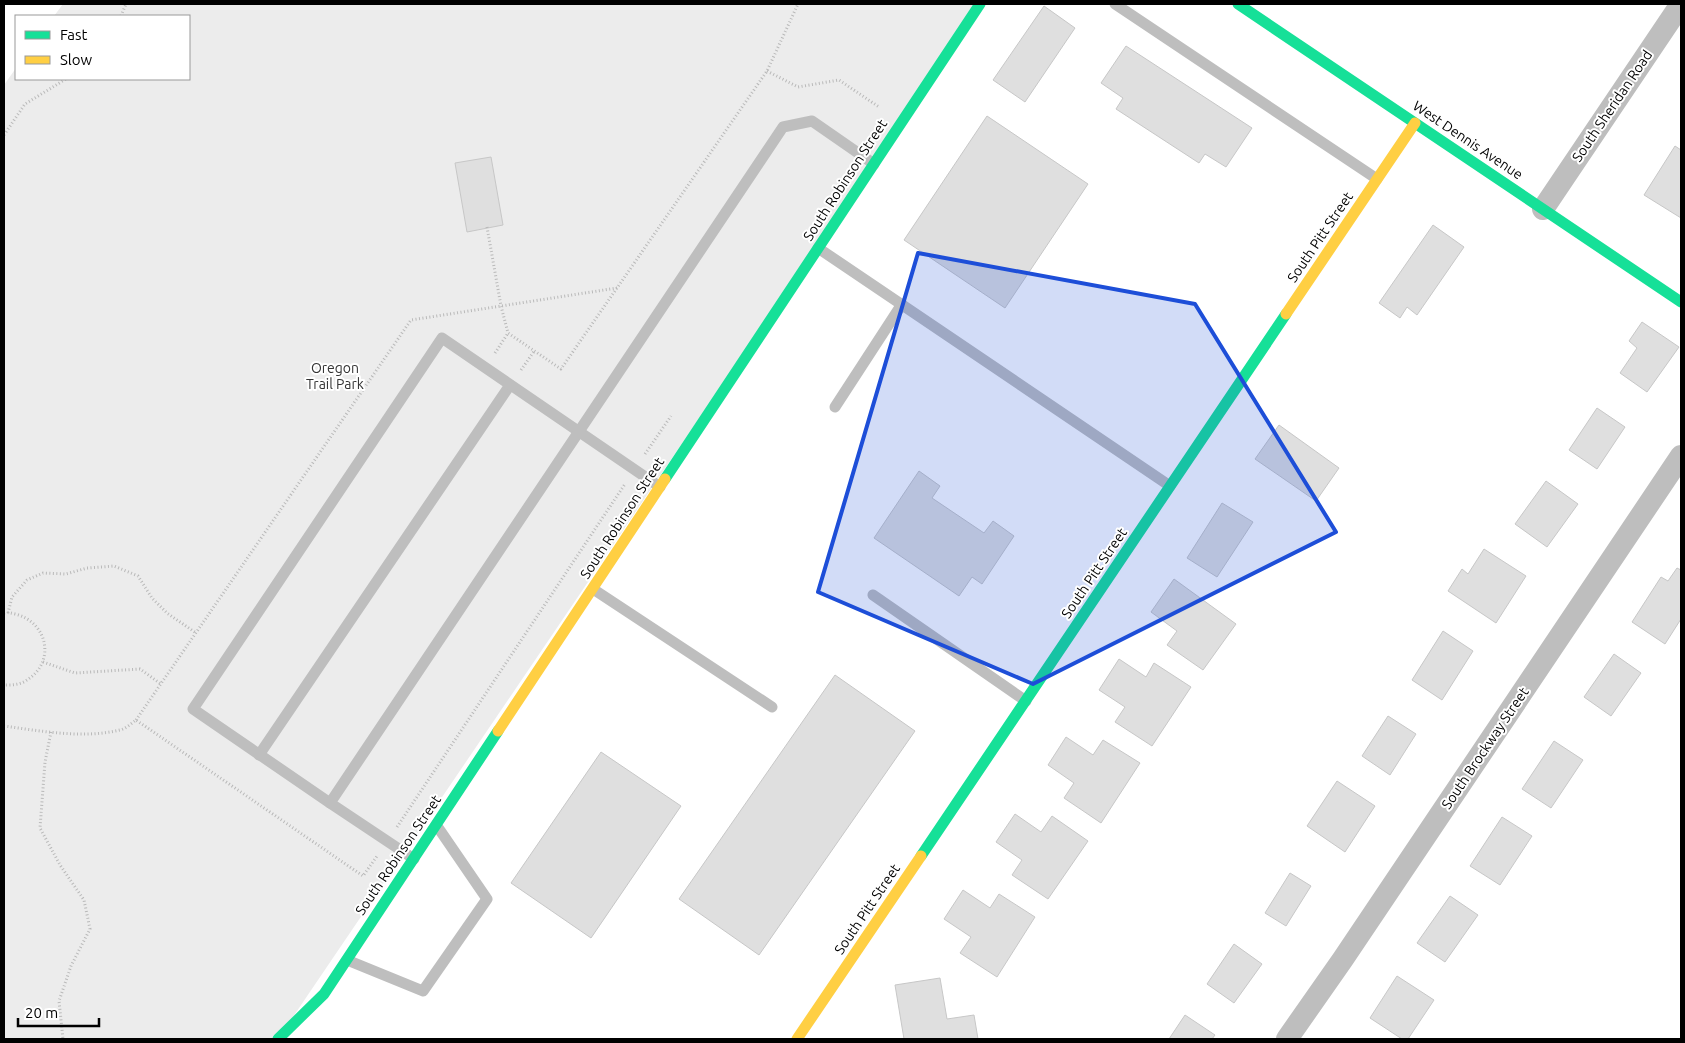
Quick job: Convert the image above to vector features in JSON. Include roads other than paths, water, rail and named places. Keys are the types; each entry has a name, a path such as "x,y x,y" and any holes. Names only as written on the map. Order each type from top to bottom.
{"street":[{"name":"South Robinson Street","path":"284,1038 324,994 980,4"},
{"name":"West Dennis Avenue","path":"1238,4 1681,302"},
{"name":"South Sheridan Road","path":"1543,209 1681,4"},
{"name":"South Pitt Street","path":"797,1039 1415,123"},
{"name":"South Brockway Street","path":"1287,1039 1343,959 1681,456"}],"lane":[{"path":"1115,4 1378,179"},
{"path":"330,802 783,126 812,121 874,164"},
{"path":"818,248 1170,486"},
{"path":"835,407 902,304"},
{"path":"414,859 193,709 442,338 660,487"},
{"path":"260,755 510,384"},
{"path":"593,589 772,707"},
{"path":"873,595 1026,701"},
{"path":"346,960 423,991 488,899 436,825"}],"park label":[{"name":"Oregon Trail Park","path":"335,376"}]}
